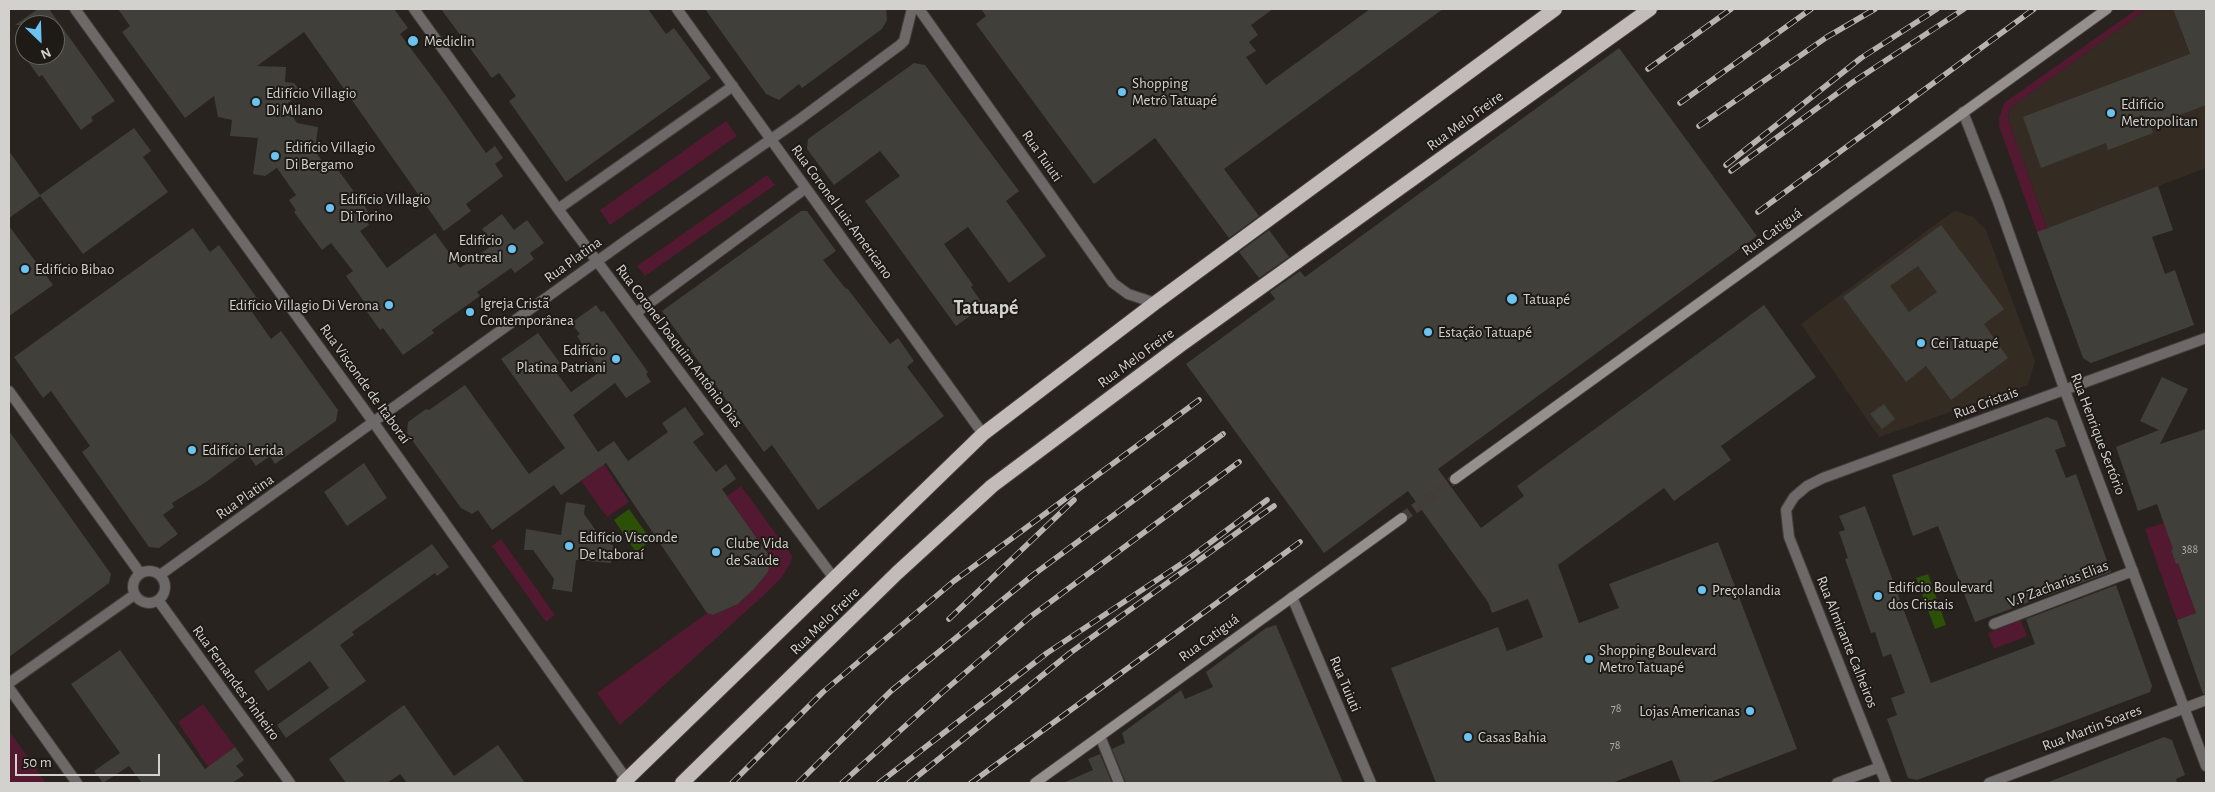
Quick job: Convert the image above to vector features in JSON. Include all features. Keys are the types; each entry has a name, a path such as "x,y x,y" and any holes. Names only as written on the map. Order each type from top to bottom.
{"highway":[{"name":"Rua Melo Freire","path":"625,782 983,434 1155,303 1555,9"},
{"name":"Rua Melo Freire","path":"682,783 897,573 992,486 1182,344 1650,9"}],"main road":[{"name":"Rua Catiguá","path":"1455,479 2107,9"},
{"name":"Rua Catiguá","path":"1035,783 1402,518"}],"street":[{"name":"Rua Visconde de Itaboraí","path":"75,9 374,423 625,782"},
{"name":"Rua Coronel Joaquim Antônio Dias","path":"414,9 558,209 833,578"},
{"name":"Rua Coronel Luis Americano","path":"677,9 983,434"},
{"name":"Rua Platina","path":"160,575 597,261 771,140 904,41 912,9"},
{"name":"Rua Tuiuti","path":"919,9 1113,283 1128,294 1155,303"},
{"path":"558,209 733,86"},
{"name":"Rua Henrique Sertório","path":"1963,112 1998,202 2065,391 2206,766"},
{"path":"636,313 806,188"},
{"name":"Rua Cristais","path":"1786,510 1794,497 1807,486 1823,478 2206,338"},
{"path":"9,391 140,573"},
{"name":"Rua Almirante Calheiros","path":"1786,510 1789,537 1886,783"},
{"path":"150,570 160,575 165,585 164,591 158,600 148,603 134,595 132,585 140,573 150,570"},
{"name":"V.P Zacharias Elias","path":"1994,624 2133,571"},
{"path":"9,683 134,595"},
{"name":"Rua Tuiuti","path":"1292,597 1371,783"},
{"name":"Rua Fernandes Pinheiro","path":"158,600 290,783"},
{"path":"9,688 77,783"},
{"name":"Rua Martin Soares","path":"1989,783 2206,700"},
{"path":"1100,736 1119,783"},
{"path":"1837,783 1880,767"}],"shaded area":[{"path":"2137,9 2147,9 2010,108 2008,119 2047,228 2037,232 1999,126 1999,118 2004,103"},
{"path":"2147,9 2173,9 2206,100 2206,168 2047,228 2008,119 2010,108"},
{"path":"726,121 737,136 610,225 600,210"},
{"path":"767,175 775,185 645,276 637,266"},
{"name":"Cei Tatuapé","path":"1956,211 1973,217 1986,230 2035,361 2028,385 1879,437 1801,324"},
{"path":"604,464 629,502 607,517 581,481"},
{"path":"741,486 792,556 790,564 782,577 764,595 620,725 597,693 707,613 713,615 738,604 768,572 771,557 727,496"},
{"path":"629,509 651,540 636,552 614,520"},
{"path":"2164,523 2173,549 2171,550 2176,563 2178,563 2196,613 2177,620 2145,529"},
{"path":"501,539 555,615 546,622 492,546"},
{"path":"1928,574 1946,625 1935,629 1916,578"},
{"path":"2021,620 2027,636 1994,649 1988,633"},
{"path":"203,704 235,747 208,767 178,722"},
{"path":"9,731 46,783 9,783"}],"building":[{"path":"38,9 49,9 53,15 29,15"},
{"path":"118,9 394,9 408,28 400,34 486,153 495,146 503,158 495,164 503,176 466,204 471,211 444,231 304,32 257,66 286,67 285,82 294,83 302,93 285,105 297,123 318,127 315,151 329,171 335,166 370,215 365,219 369,225 360,231 387,268 435,233 460,268 494,244 482,229 502,214 514,230 527,220 544,243 530,253 534,259 515,273 511,268 477,292 480,296 432,330 434,333 403,355 383,328 380,330 362,305 365,303 346,276 353,271 331,243 322,250 294,212 296,210 289,200 296,195 277,168 265,176 253,174 258,138 230,136 232,120 218,117 214,96 185,118 122,32 130,26"},
{"path":"441,9 648,9 666,34 674,28 711,78 566,182 509,101 516,96 499,73 492,78"},
{"path":"705,9 886,9 887,20 882,29 802,88 799,84 779,100 766,94"},
{"name":"Shopping Metrô Tatuapé","path":"981,9 1273,9 1251,25 1258,35 1249,42 1256,51 1246,57 1266,85 1370,9 1443,9 1224,169 1259,216 1229,238 1155,138 1094,184 976,24 986,16"},
{"name":"Edifício Metropolitan","path":"2173,9 2206,9 2206,105 2151,126 2153,133 2108,150 2106,143 2041,168 2023,117 2190,54"},
{"path":"65,31 115,101 91,117 93,121 81,130 42,75 39,77 30,65 65,65"},
{"path":"1619,48 1757,236 1438,469 1481,528 1524,496 1517,486 1764,305 1816,377 1721,446 1731,460 1674,501 1664,488 1558,565 1579,623 1619,608 1609,584 1718,542 1797,749 1708,783 1681,783 1672,760 1612,783 1436,783 1391,668 1498,627 1507,651 1543,637 1528,599 1492,613 1488,602 1408,491 1324,553 1186,364 1275,299 1270,292 1300,271 1305,277"},
{"path":"914,63 925,65 1019,191 1006,201 1046,256 1009,283 968,227 944,244 973,285 971,287 984,306 956,326 865,201 900,176 880,151 834,185 807,149 808,139"},
{"path":"134,128 151,151 143,157 168,192 83,254 40,196 9,218 9,151 40,195"},
{"path":"2158,186 2173,230 2152,237 2165,274 2175,270 2194,325 2091,363 2083,358 2037,232"},
{"path":"801,211 807,211 836,251 823,260 890,344 898,338 914,361 907,367 944,416 818,510 772,445 764,452 662,311"},
{"path":"1941,225 2004,309 1984,324 2008,358 1951,400 1926,366 1906,382 1843,297","holes":["1918,266 1937,292 1909,312 1890,286"]},
{"name":"Edifício Bibao","path":"9,226 53,285 9,316"},
{"path":"193,228 210,252 219,245 257,298 247,305 271,339 281,331 338,410 336,421 275,464 270,456 256,466 246,452 206,482 172,503 174,507 163,515 178,534 159,548 149,547 82,452 90,446 51,391 43,398 14,357"},
{"path":"1269,230 1289,257 1259,278 1239,252"},
{"path":"596,305 601,312 604,311 648,372 646,374 651,382 626,398 615,383 573,415 598,452 614,441 628,461 668,432 662,423 685,407 704,434 693,442 716,472 726,464 736,479 722,489 771,558 768,572 754,589 738,604 713,615 707,613 606,463 561,495 554,485 492,530 478,510 472,514 461,508 407,433 408,422 465,385 529,474 565,448 501,359 538,333 560,363 553,368 571,392 601,371 577,336 580,334 571,323"},
{"path":"2162,377 2188,389 2160,444 2206,429 2206,693 2203,694 2177,620 2196,613 2178,563 2176,564 2171,550 2173,549 2157,504 2138,511 2116,447 2159,430 2140,421"},
{"path":"1884,404 1895,419 1882,429 1870,414"},
{"path":"2047,417 2057,421 2066,446 2055,450 2066,478 2076,474 2111,572 1975,622 1938,526 1913,536 1892,475"},
{"path":"9,431 111,574 109,583 9,657"},
{"path":"364,463 387,498 347,526 324,492"},
{"name":"Edifício Visconde De Itaboraí","path":"566,502 585,505 584,514 605,543 613,545 611,563 576,560 572,592 552,589 554,579 533,550 524,550 526,529 561,535"},
{"path":"1865,506 1931,683 2035,644 2026,619 2116,585 2152,686 2150,692 1917,780 1908,778 1887,719 1897,715 1891,698 1905,693 1891,654 1883,657 1875,632 1871,633 1845,559 1848,558 1839,532 1845,530 1839,516"},
{"path":"432,544 449,567 437,576 435,573 352,632 354,635 340,645 366,681 286,738 277,725 329,688 310,661 268,691 254,671"},
{"path":"1276,625 1343,783 1126,783 1112,749 1125,743 1122,733 1181,690 1185,699 1213,687 1206,672 1266,628"},
{"path":"120,650 205,769 235,747 244,760 236,766 244,775 232,783 142,783 129,766 103,783 94,771 120,753 71,684"},
{"path":"404,705 454,776 498,745 525,783 407,783 400,774 387,783 346,783 329,759"},
{"path":"2164,737 2172,740 2185,775 2176,779 2177,783 2046,783"},
{"path":"1100,754 1112,783 1063,783 1093,770 1088,759"}],"tunnel":[{"path":"1402,518 1455,479"}],"railway":[{"path":"1648,69 1731,9"},
{"path":"1680,103 1811,9"},
{"path":"1699,126 1827,37 1875,9"},
{"path":"1726,165 1861,58 1937,9"},
{"path":"1731,171 1853,82 1964,9"},
{"path":"1758,212 2034,9"},
{"path":"732,783 823,692 954,581 1199,400"},
{"path":"798,783 891,691 1033,575 1223,434"},
{"path":"842,783 1030,617 1239,462"},
{"path":"949,619 1074,500"},
{"path":"879,783 1047,653 1187,560 1267,500"},
{"path":"909,783 1070,653 1274,506"},
{"path":"971,783 1300,542"}],"place":[{"name":"Mediclin","path":"413,41"},
{"name":"Shopping Metrô Tatuapé","path":"1122,92"},
{"name":"Edifício Villagio Di Milano","path":"256,102"},
{"name":"Edifício Metropolitan","path":"2111,113"},
{"name":"Edifício Villagio Di Bergamo","path":"275,156"},
{"name":"Edifício Villagio Di Torino","path":"330,208"},
{"name":"Edifício Montreal","path":"512,249"},
{"name":"Edifício Bibao","path":"25,269"},
{"name":"Tatuapé","path":"1512,299"},
{"name":"Edifício Villagio Di Verona","path":"389,305"},
{"name":"Igreja Cristã Contemporânea","path":"470,312"},
{"name":"Estação Tatuapé","path":"1428,332"},
{"name":"Cei Tatuapé","path":"1921,343"},
{"name":"Edifício Platina Patriani","path":"616,359"},
{"name":"Edifício Lerida","path":"192,450"},
{"name":"Edifício Visconde De Itaboraí","path":"569,546"},
{"name":"Clube Vida de Saúde","path":"716,552"},
{"name":"Preçolandia","path":"1702,590"},
{"name":"Edifício Boulevard dos Cristais","path":"1878,596"},
{"name":"Shopping Boulevard Metro Tatuapé","path":"1589,659"},
{"name":"Lojas Americanas","path":"1750,711"},
{"name":"Casas Bahia","path":"1468,737"}],"district":[{"name":"Tatuapé","path":"986,308"}]}
